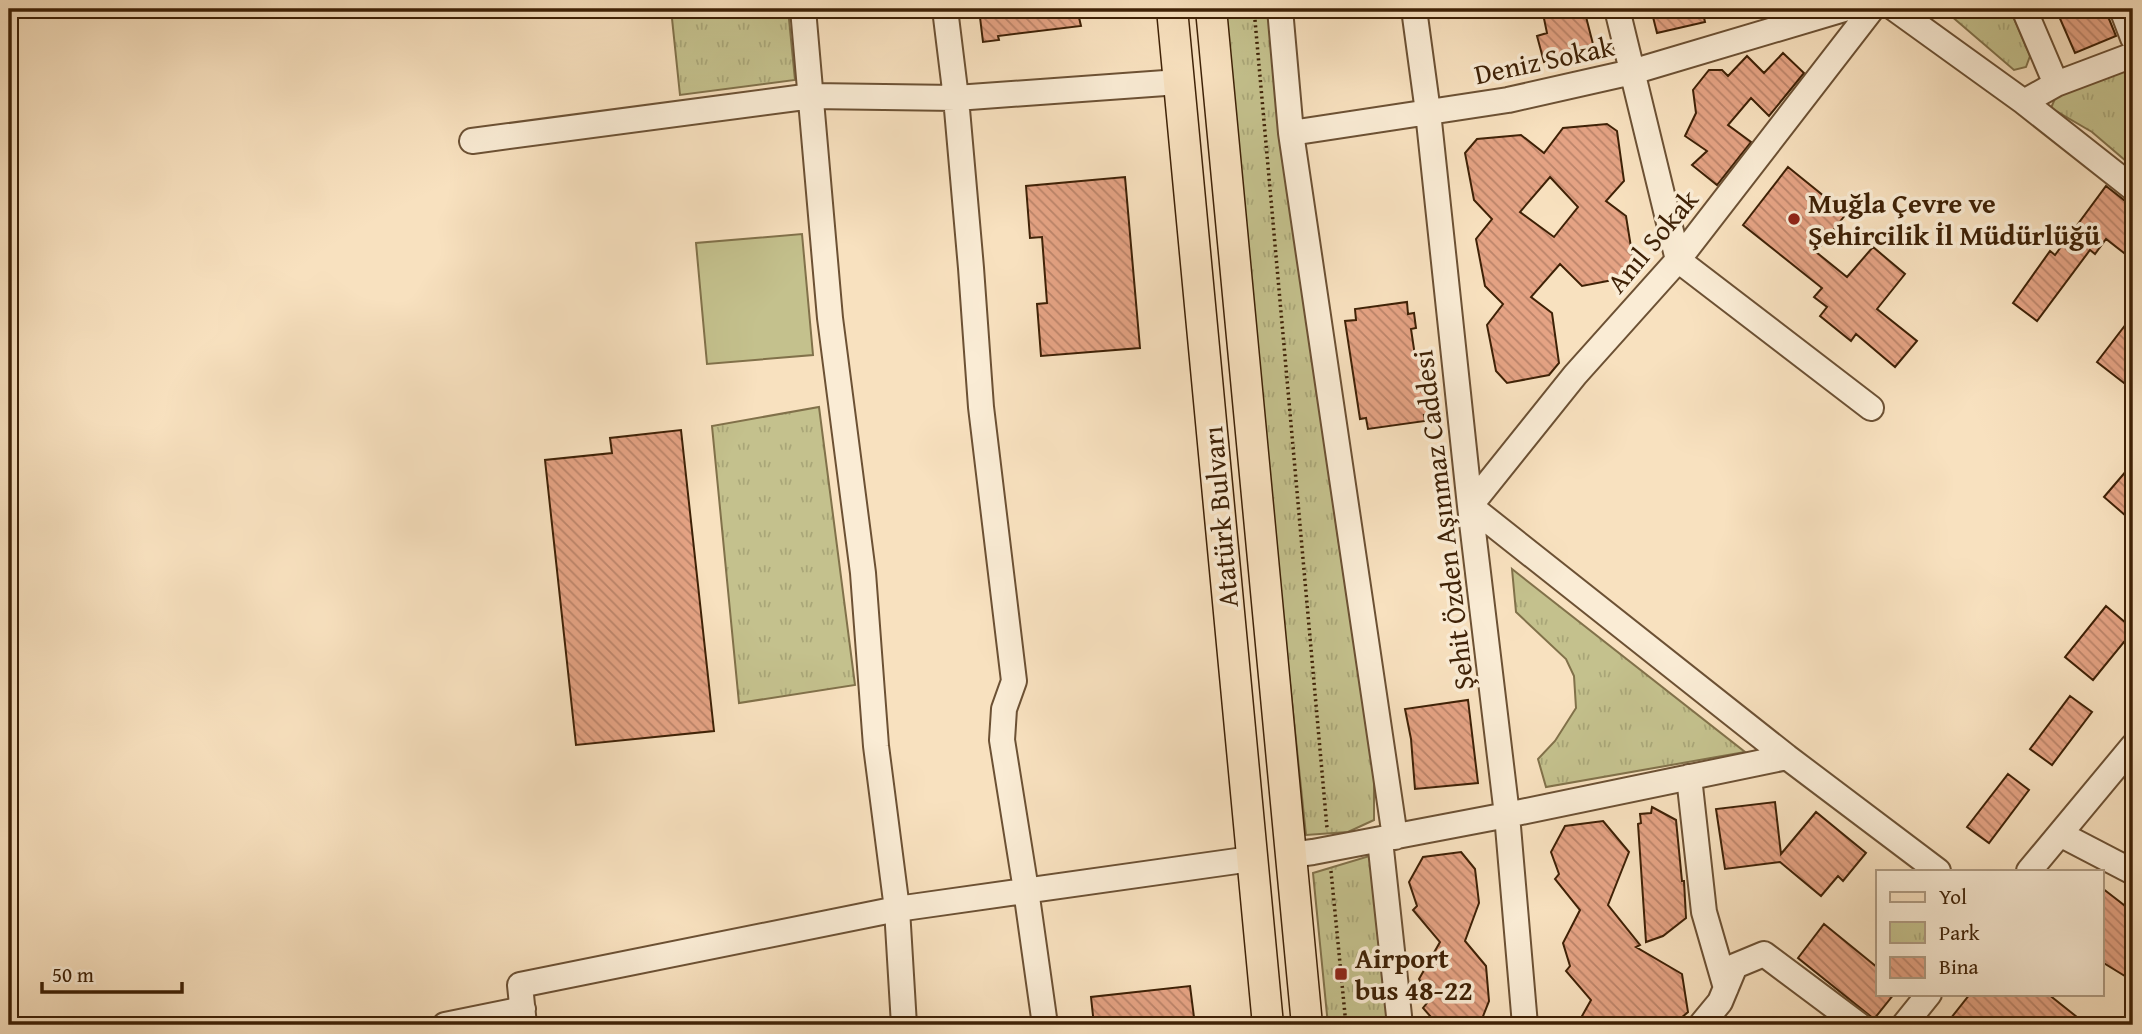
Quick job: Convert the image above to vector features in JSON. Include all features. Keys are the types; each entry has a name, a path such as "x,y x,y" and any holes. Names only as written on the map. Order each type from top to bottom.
{"main road":[{"name":"Atatürk Bulvarı","path":"1172,9 1268,1025"},
{"name":"Atatürk Bulvarı","path":"1211,9 1307,1025"},
{"path":"1251,859 1290,855"}],"street":[{"path":"803,9 830,318 863,572 876,746 897,909 904,1025"},
{"path":"945,9 956,98 981,407 1014,681 1004,709 1002,740 1045,1025"},
{"path":"1280,9 1291,133 1387,838 1400,1025"},
{"name":"Şehit Özden Aşınmaz Caddesi","path":"1414,9 1428,112 1470,506 1507,815 1525,1025"},
{"path":"1617,9 1678,260 1871,408"},
{"name":"Deniz Sokak","path":"1291,133 1508,100 1632,72 1817,13 1844,9"},
{"name":"Anıl Sokak","path":"1470,506 1575,375 1678,260 1872,9"},
{"path":"1895,9 2025,102 2133,188"},
{"path":"2024,9 2056,84"},
{"path":"2122,9 2133,38"},
{"path":"2025,102 2056,84 2133,55"},
{"path":"472,141 812,96 956,98 1179,82"},
{"path":"1470,506 1787,757 1937,870"},
{"path":"2030,870 2133,746"},
{"path":"1290,855 1507,815 1787,757"},
{"path":"1689,777 1703,912 1726,988"},
{"path":"2060,834 2133,872"},
{"path":"445,1025 897,909 1251,859"},
{"path":"1701,1025 1720,1002 1735,965 1763,954 1859,1025"},
{"path":"1907,1024 1928,996"}],"path":[{"path":"1254,9 1346,1025"}],"green space":[{"path":"671,9 788,9 795,80 680,95"},
{"path":"1226,9 1268,9 1283,148 1374,773 1374,820 1348,832 1306,835 1256,361"},
{"path":"1943,9 2010,9 2030,56 2026,67 2014,70"},
{"path":"2125,71 2133,78 2133,167 2092,132 2051,108 2056,96"},
{"path":"802,234 813,355 707,364 696,243"},
{"path":"819,407 855,685 739,703 712,426"},
{"path":"1512,569 1745,752 1546,787 1538,759 1555,741 1576,708 1574,676 1566,659 1516,612"},
{"path":"1376,854 1390,1025 1328,1025 1313,873"}],"building":[{"path":"979,9 1077,9 1081,26 998,36 999,40 983,42"},
{"path":"1542,9 1584,9 1594,48 1544,62 1537,36 1547,33"},
{"path":"1651,9 1702,9 1705,22 1657,33"},
{"path":"2071,9 2105,9 2116,36 2075,53 2058,14"},
{"path":"1783,53 1804,73 1769,116 1751,98 1728,125 1751,142 1717,185 1692,165 1707,151 1685,136 1696,113 1693,90 1709,70 1722,70 1728,76 1747,56 1764,73"},
{"path":"1607,124 1617,131 1624,181 1606,201 1626,216 1634,266 1623,278 1582,286 1560,264 1531,297 1552,313 1559,363 1549,375 1507,383 1496,371 1487,325 1503,304 1485,286 1476,239 1492,219 1474,200 1465,153 1477,139 1521,135 1544,153 1563,128","holes":["1550,177 1578,207 1554,237 1520,212"]},
{"path":"1788,167 1846,214 1816,252 1847,277 1873,247 1905,274 1877,309 1917,341 1895,367 1856,334 1851,341 1820,316 1827,307 1814,297 1822,288 1743,225"},
{"path":"1125,177 1140,348 1041,356 1037,304 1047,303 1042,237 1030,238 1026,186"},
{"path":"2106,186 2124,200 2133,203 2133,260 2106,239 2095,254 2090,250 2037,321 2013,303 2050,251 2055,255"},
{"path":"1407,302 1408,314 1414,313 1416,328 1411,329 1415,356 1423,355 1424,365 1430,364 1437,414 1424,415 1425,421 1368,429 1366,418 1360,419 1345,321 1356,320 1355,309"},
{"path":"2133,315 2133,390 2097,362"},
{"path":"681,430 714,731 576,745 545,460 612,453 610,438"},
{"path":"2133,463 2133,522 2104,497"},
{"path":"2106,606 2133,631 2093,680 2065,657"},
{"path":"2070,696 2092,712 2052,765 2030,749"},
{"path":"1468,700 1478,783 1415,789 1411,739 1405,709"},
{"path":"2008,774 2029,790 1989,843 1967,827"},
{"path":"1775,802 1781,854 1816,812 1866,853 1843,881 1838,876 1821,896 1780,862 1725,869 1716,809"},
{"path":"1652,807 1676,820 1686,918 1663,936 1646,942 1638,824 1641,823 1640,814 1651,813"},
{"path":"1603,821 1629,852 1608,905 1640,945 1636,947 1682,974 1688,1012 1673,1025 1577,1025 1591,1000 1566,971 1570,966 1563,943 1580,910 1555,879 1559,874 1551,852 1565,826"},
{"path":"1461,852 1475,869 1479,903 1465,941 1486,966 1489,1001 1480,1024 1438,1025 1423,1008 1427,1003 1419,979 1440,942 1413,910 1417,906 1409,882 1423,857"},
{"path":"2104,890 2133,912 2133,981 2104,963"},
{"path":"1824,924 1876,966 1876,996 1892,996 1874,1019 1798,958"},
{"path":"1190,986 1195,1025 1094,1025 1091,997"},
{"path":"1968,996 2051,996 2087,1025 1961,1025 1951,1018"}],"place":[{"name":"Muğla Çevre ve Şehircilik İl Müdürlüğü","path":"1794,219"},
{"name":"Airport bus 48-22","path":"1341,974"}]}
